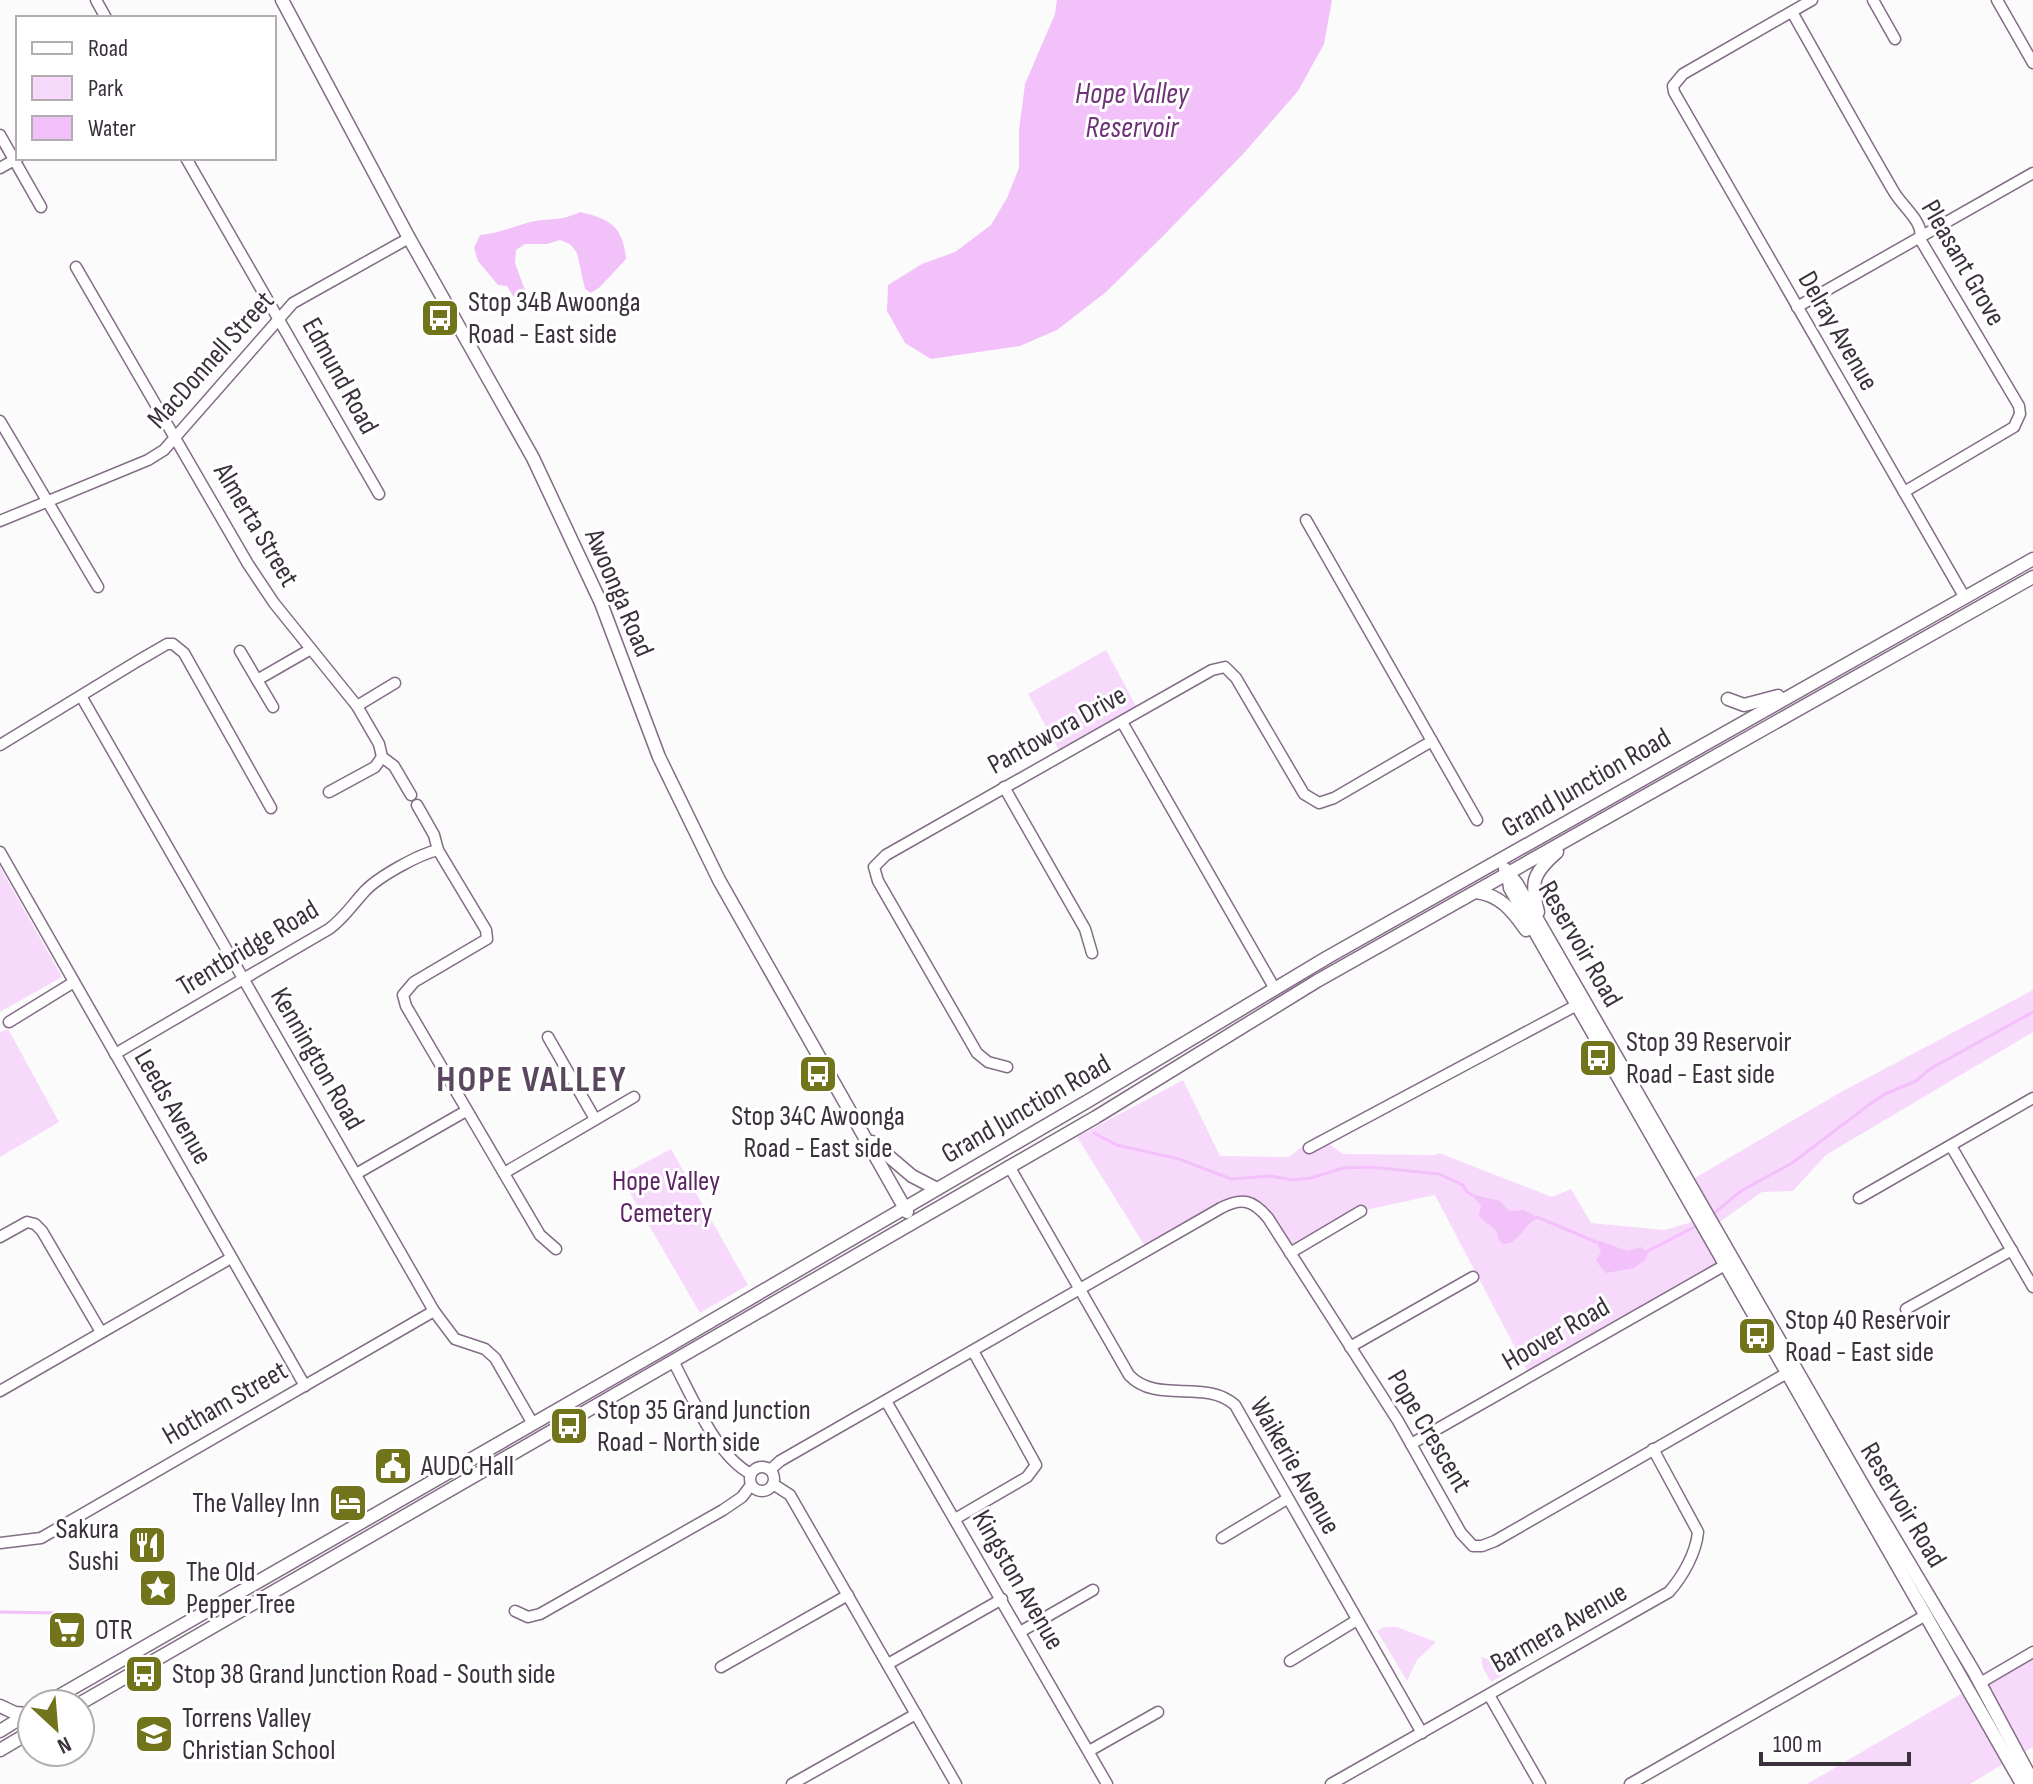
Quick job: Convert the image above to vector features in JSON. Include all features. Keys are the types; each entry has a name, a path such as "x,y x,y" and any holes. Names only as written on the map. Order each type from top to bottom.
{"main road":[{"name":"Awoonga Road","path":"282,0 409,238 533,458 601,603 659,757 719,880 912,1222"},
{"name":"Grand Junction Road","path":"74,1688 665,1348 1275,989 2033,559"},
{"name":"Grand Junction Road","path":"96,1694 1096,1117 1317,981 2033,577"},
{"path":"1965,598 1972,612"},
{"path":"1728,699 1750,705 1804,688"},
{"path":"1740,723 1748,739"},
{"path":"1725,732 1734,747"},
{"path":"1542,927 1534,893 1534,878 1547,861 1577,834"},
{"path":"1499,860 1508,874"},
{"name":"Reservoir Road","path":"1508,874 1542,927 1581,1003 1696,1206 2012,1755 2033,1782"},
{"name":"Reservoir Road","path":"1508,874 1510,888 1561,977 1581,1003"},
{"path":"1475,892 1493,895 1501,901 1517,917 1561,977"},
{"path":"1262,1015 1275,989 1290,990 1317,981"},
{"path":"866,1137 912,1176 937,1189"},
{"path":"665,1348 673,1361"},
{"path":"533,1424 540,1438"},
{"path":"372,1517 379,1531"},
{"path":"254,1586 283,1587"},
{"path":"225,1620 228,1601"},
{"path":"143,1650 184,1635 192,1640"},
{"path":"1,1727 12,1743"},
{"path":"0,1750 16,1741"},
{"name":"Reservoir Road","path":"2012,1755 2022,1784"}],"street":[{"path":"1792,12 1812,0"},
{"path":"1873,0 1895,39"},
{"path":"1997,0 2033,63"},
{"name":"Delray Avenue","path":"1792,12 1683,74 1673,86 1674,92 1965,598"},
{"name":"Pleasant Grove","path":"1792,12 1896,195 1920,224 1920,239 2019,406 2020,414 2014,427 1904,492"},
{"path":"0,135 16,159 0,168"},
{"path":"17,160 41,207"},
{"name":"Edmund Road","path":"187,160 379,494"},
{"path":"1797,307 2033,173"},
{"name":"MacDonnell Street","path":"0,521 148,460 164,450 293,303 409,238"},
{"name":"Almerta Street","path":"76,267 248,564 274,603 357,706 379,744 382,757 394,766 434,835 438,850 486,930 487,939 414,982 403,995 406,1006 466,1111"},
{"path":"0,421 98,587"},
{"path":"1306,520 1477,820"},
{"path":"0,745 167,644 180,647 271,808"},
{"path":"257,680 311,649"},
{"path":"240,651 273,707"},
{"name":"Pantowora Drive","path":"1007,1067 988,1062 977,1053 878,881 874,867 886,855 1212,670 1225,667 1236,678 1304,794 1319,803 1334,798 1432,741"},
{"path":"357,706 395,683"},
{"name":"Kennington Road","path":"81,696 434,1311 455,1339 485,1349 495,1358 533,1424"},
{"path":"1122,722 1275,989"},
{"path":"329,792 375,767 382,757"},
{"path":"1004,787 1085,929 1092,953"},
{"name":"Trentbridge Road","path":"115,1054 329,929 346,916 378,880 428,852 438,850"},
{"name":"Leeds Avenue","path":"0,852 305,1386"},
{"path":"9,1022 74,982"},
{"path":"1309,1148 1581,1003"},
{"path":"548,1037 595,1119"},
{"path":"504,1173 634,1097"},
{"path":"1859,1198 2033,1098"},
{"path":"356,1174 466,1111 540,1235 556,1249"},
{"path":"1951,1146 2033,1287"},
{"name":"Waikerie Avenue","path":"1009,1166 1137,1384 1150,1389 1212,1392 1224,1395 1235,1405 1422,1733"},
{"name":"Pope Crescent","path":"770,1470 780,1461 1232,1202 1245,1200 1258,1206 1290,1253 1411,1444 1466,1541 1473,1546 1482,1546 1791,1370"},
{"path":"1290,1253 1361,1211"},
{"path":"0,1237 27,1222 35,1224 101,1332"},
{"path":"1906,1309 2012,1250"},
{"path":"0,1391 231,1258"},
{"name":"Hoover Road","path":"1411,1444 1729,1262"},
{"path":"1350,1347 1473,1277"},
{"name":"Hotham Street","path":"0,1543 41,1538 434,1311"},
{"path":"955,1519 1027,1477 1036,1465 973,1351"},
{"path":"515,1611 528,1617 540,1614 723,1510 742,1497 751,1479 757,1468 770,1470 774,1477 773,1484 764,1491 756,1489 751,1479 723,1449 673,1361"},
{"name":"Kingston Avenue","path":"886,1401 1107,1784"},
{"name":"Barmera Avenue","path":"1331,1784 1669,1592 1679,1580 1694,1549 1698,1532 1653,1449"},
{"path":"773,1484 790,1495 956,1784"},
{"path":"1222,1538 1287,1499"},
{"path":"1020,1632 1093,1590"},
{"path":"721,1667 848,1595"},
{"path":"888,1664 1002,1599"},
{"path":"1630,1784 1932,1612"},
{"path":"1290,1661 1357,1620"},
{"path":"1974,1686 2033,1652"},
{"path":"1489,1695 1540,1784"},
{"path":"1089,1751 1158,1712"},
{"path":"792,1784 916,1714"}],"green space":[{"path":"1106,650 1136,706 1059,750 1028,694"},
{"path":"0,867 62,977 0,1012"},
{"path":"2033,990 2033,1032 1826,1155 1793,1191 1762,1192 1714,1226 1688,1182 1841,1092"},
{"path":"8,1029 59,1122 0,1157 0,1032"},
{"path":"1183,1080 1220,1156 1289,1157 1317,1135 1343,1154 1439,1153 1552,1197 1571,1189 1591,1223 1664,1230 1699,1220 1725,1265 1530,1376 1435,1195 1361,1211 1290,1253 1258,1206 1245,1200 1148,1251 1077,1137"},
{"name":"Hope Valley Cemetery","path":"671,1149 748,1285 700,1313 620,1176"},
{"path":"1384,1627 1397,1627 1436,1642 1417,1660 1407,1681 1377,1631"},
{"path":"2033,1652 2033,1747 2019,1755 1980,1683"},
{"path":"1481,1657 1498,1662 1506,1673 1491,1682"},
{"path":"1966,1691 2005,1763 1970,1784 1807,1784"}],"water":[{"name":"Hope Valley Reservoir","path":"1057,0 1332,0 1324,44 1298,91 1244,153 1106,292 1057,330 1020,346 931,359 905,343 887,311 888,285 922,264 955,252 991,225 1007,198 1019,168 1019,130 1025,84 1055,14"},
{"path":"580,212 607,221 618,231 626,259 591,293 585,289 577,253 570,244 560,240 547,244 525,244 516,250 515,263 526,293 520,298 513,296 507,286 498,285 478,261 474,248 480,235 535,221 565,218"},
{"path":"1471,1194 1500,1201 1509,1211 1524,1210 1539,1218 1514,1241 1503,1244 1495,1230 1479,1215 1481,1206"},
{"path":"1596,1242 1627,1251 1641,1247 1648,1254 1634,1268 1606,1273 1596,1261 1601,1251"}],"waterway":[{"path":"1712,1215 1741,1191 1792,1163 1885,1094 1916,1081 1930,1069 2033,1012"},
{"path":"1094,1133 1117,1145 1179,1159 1231,1179 1271,1176 1292,1180 1311,1178 1343,1168 1370,1167 1439,1174 1463,1185 1472,1195"},
{"path":"1537,1217 1596,1242"},
{"path":"1646,1252 1700,1224"},
{"path":"0,1612 56,1613"}],"place":[{"name":"Stop 34B Awoonga Road - East side","path":"440,318"},
{"name":"Stop 39 Reservoir Road - East side","path":"1598,1058"},
{"name":"Stop 34C Awoonga Road - East side","path":"818,1074"},
{"name":"Stop 40 Reservoir Road - East side","path":"1757,1336"},
{"name":"Stop 35 Grand Junction Road - North side","path":"569,1426"},
{"name":"AUDC Hall","path":"393,1466"},
{"name":"The Valley Inn","path":"348,1503"},
{"name":"Sakura Sushi","path":"147,1545"},
{"name":"The Old Pepper Tree","path":"158,1588"},
{"name":"OTR","path":"67,1630"},
{"name":"Stop 38 Grand Junction Road - South side","path":"144,1674"},
{"name":"Torrens Valley Christian School","path":"154,1734"}],"district":[{"name":"HOPE VALLEY","path":"532,1080"}]}
